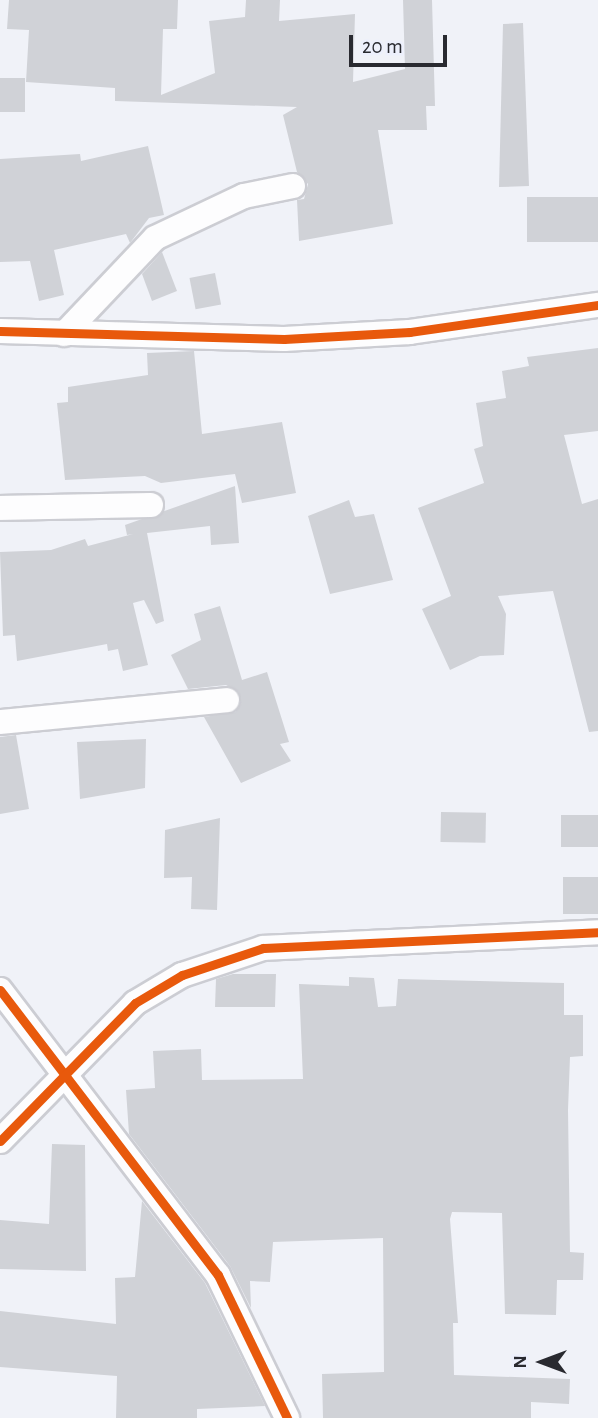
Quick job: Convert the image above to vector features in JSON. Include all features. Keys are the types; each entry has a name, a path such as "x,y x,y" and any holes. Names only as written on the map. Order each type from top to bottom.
{"street":[{"path":"64,334 155,238 244,196 293,186"},
{"path":"0,331 284,338 410,331 598,305"},
{"path":"0,508 152,505"},
{"path":"0,722 227,700"},
{"path":"0,1140 135,1003 182,975 263,948 598,932"},
{"path":"0,990 218,1275 287,1418"}],"building":[{"path":"9,0 178,0 177,29 163,29 161,95 215,73 209,21 245,17 246,0 280,0 279,21 355,14 353,82 405,69 403,0 432,0 435,106 426,106 427,130 378,130 393,224 299,241 297,200 304,199 308,184 297,172 283,115 297,107 115,101 115,88 26,82 29,30 7,29"},
{"path":"523,23 529,186 499,187 503,24"},
{"path":"0,78 25,78 25,112 0,112"},
{"path":"148,146 164,215 149,218 130,243 126,234 54,250 64,295 39,301 30,261 0,262 0,159 80,154 81,161"},
{"path":"527,197 598,197 598,242 527,242"},
{"path":"162,252 177,291 152,301 142,274"},
{"path":"215,273 221,304 196,309 189,278"},
{"path":"598,348 598,431 564,435 582,504 598,499 598,731 589,732 553,591 498,596 506,614 504,655 480,656 450,670 422,609 451,596 418,508 484,483 474,449 483,446 476,403 506,398 502,371 529,366 527,357"},
{"path":"194,351 202,434 282,422 296,493 242,503 235,474 161,483 145,476 65,480 57,403 68,402 68,387 148,375 147,353"},
{"path":"235,486 239,543 211,545 210,526 147,533 164,621 156,624 144,600 133,603 148,665 123,671 118,649 108,651 107,644 17,661 15,635 3,636 0,552 51,550 85,539 88,546 133,534 127,535 125,525"},
{"path":"349,500 355,517 374,514 393,580 330,594 308,516"},
{"path":"220,606 242,680 267,672 289,742 280,744 291,761 241,783 204,717 236,712 239,692 226,685 188,689 171,655 201,640 194,614"},
{"path":"16,735 29,809 0,814 0,737"},
{"path":"146,739 145,788 80,799 77,742"},
{"path":"441,812 486,813 485,843 440,842"},
{"path":"561,815 598,815 598,847 561,847"},
{"path":"220,818 217,910 191,909 192,877 164,878 165,830"},
{"path":"563,877 598,877 598,914 563,914"},
{"path":"233,974 276,974 275,1007 215,1007 216,979"},
{"path":"349,977 374,978 378,1007 396,1006 398,979 564,983 564,1015 583,1015 583,1056 570,1057 568,1110 570,1252 584,1253 583,1280 557,1280 556,1315 505,1314 502,1213 452,1212 450,1219 458,1323 453,1323 454,1375 570,1379 569,1404 531,1402 531,1418 323,1418 322,1374 384,1372 383,1238 273,1242 270,1282 250,1281 251,1308 230,1266 129,1134 126,1090 155,1088 153,1051 201,1049 202,1080 303,1079 299,984 349,986"},
{"path":"52,1144 85,1145 86,1271 0,1269 0,1220 49,1224"},
{"path":"142,1201 205,1283 265,1406 197,1409 197,1418 116,1418 117,1376 0,1367 0,1311 116,1324 115,1278 135,1277"}],"cycle path":[{"path":"0,331 284,339 410,332 598,305"},
{"path":"0,1141 135,1003 182,975 263,948 598,932"},
{"path":"0,990 218,1275 287,1418"}]}
